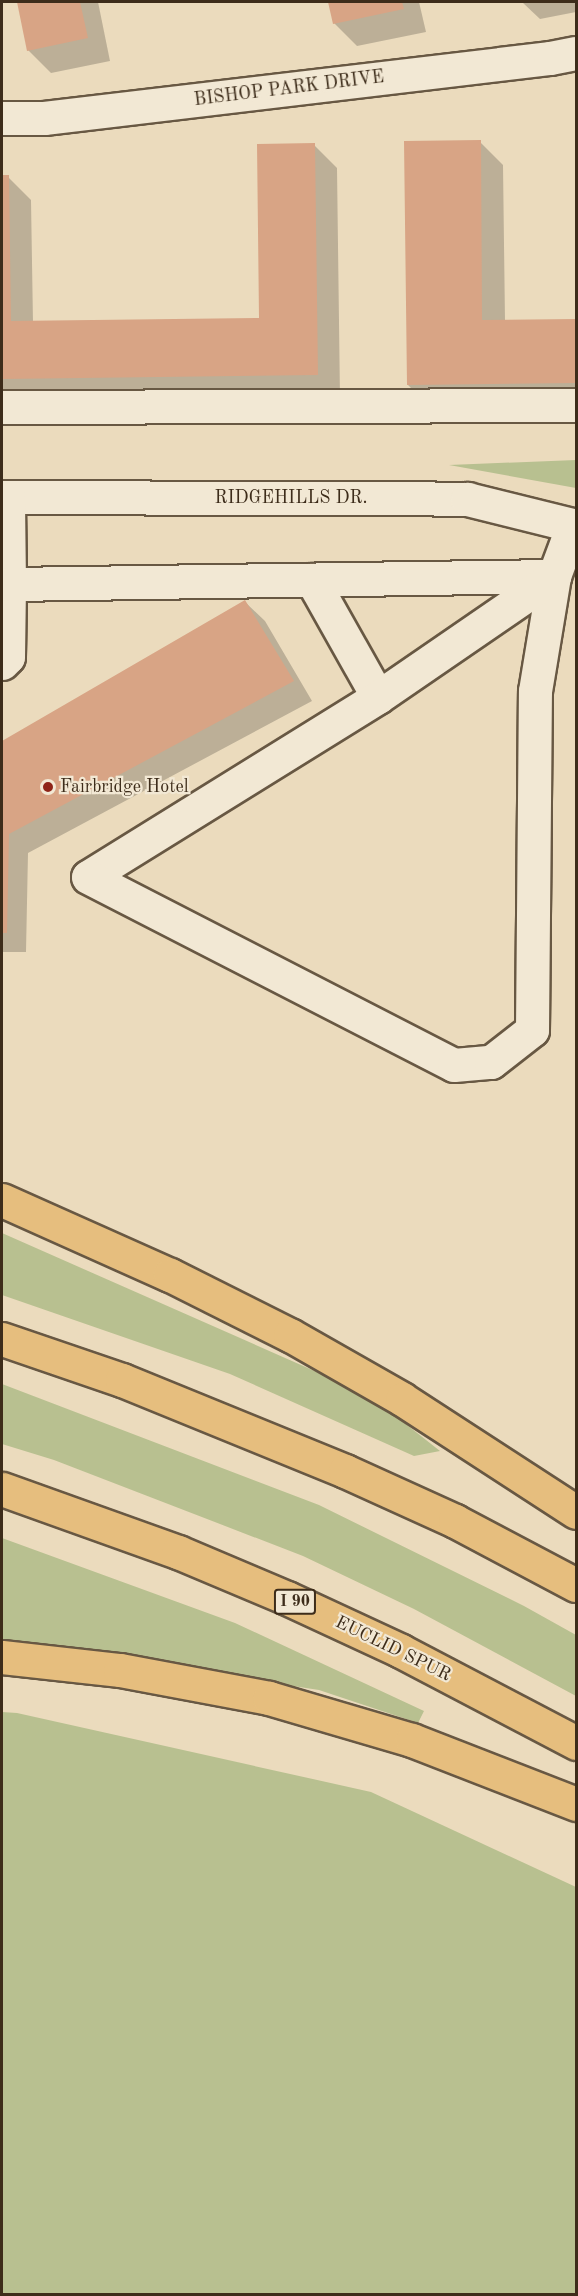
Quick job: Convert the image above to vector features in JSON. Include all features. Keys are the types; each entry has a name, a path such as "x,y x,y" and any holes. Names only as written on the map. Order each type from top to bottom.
{"highway":[{"path":"2,1200 170,1275 299,1340 402,1399 576,1512"},
{"path":"2,1338 122,1380 345,1471 455,1521 576,1585"},
{"name":"EUCLID SPUR","path":"2,1489 168,1548 286,1599 401,1651 576,1743"},
{"path":"2,1657 161,1676 269,1698 412,1740 576,1804"}],"street":[{"name":"BISHOP PARK DRIVE","path":"2,118 44,118 550,58 576,53"},
{"path":"2,407 576,405"},
{"path":"4,659 5,497"},
{"name":"RIDGEHILLS DR.","path":"5,497 467,500 575,525"},
{"path":"555,576 378,697 88,877 454,1065 491,1062 532,1030 535,691 555,576 575,525"},
{"path":"5,584 555,576"},
{"path":"312,580 378,697"}],"green space":[{"path":"576,460 576,488 449,465"},
{"path":"2,1233 369,1395 440,1451 414,1456 230,1374 2,1295"},
{"path":"2,1384 319,1505 524,1606 576,1635 576,1696 414,1609 303,1556 54,1460 2,1444"},
{"path":"2,1538 235,1623 424,1711 418,1723 319,1690 2,1641"},
{"path":"2,1712 17,1713 371,1792 576,1887 576,2294 2,2294"}],"building":[{"path":"17,2 80,2 88,38 27,51"},
{"path":"328,2 402,2 404,9 333,24"},
{"path":"481,140 482,320 576,319 576,383 407,385 404,141"},
{"path":"315,143 318,375 2,379 2,175 9,175 11,321 259,318 257,144"},
{"name":"Fairbridge Hotel","path":"245,600 294,681 9,834 7,933 2,933 2,741"}],"place":[{"name":"Fairbridge Hotel","path":"48,787"}]}
